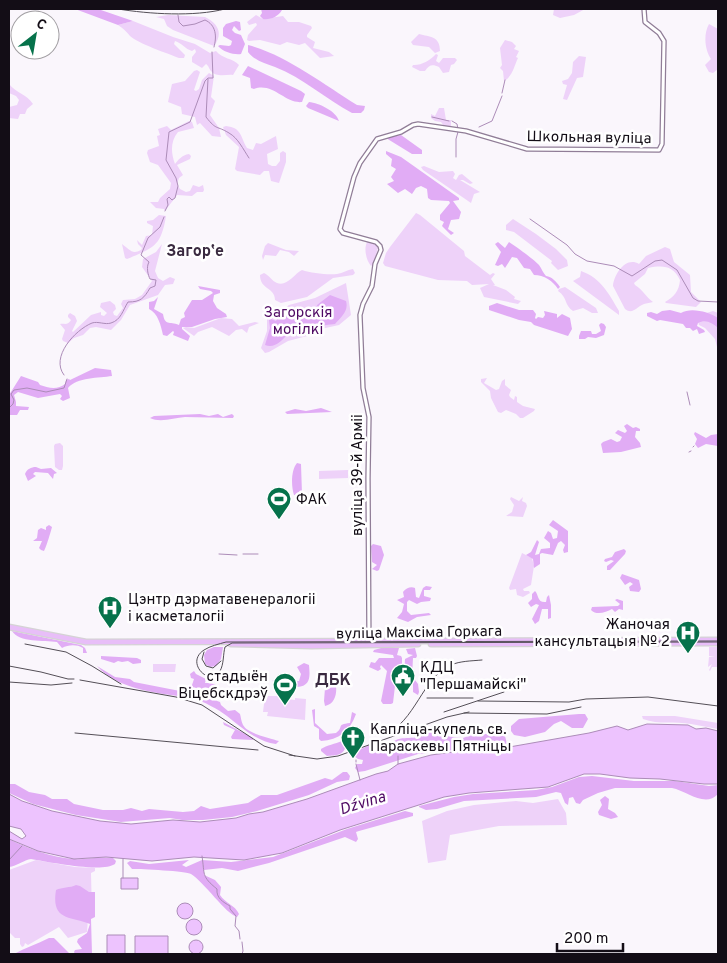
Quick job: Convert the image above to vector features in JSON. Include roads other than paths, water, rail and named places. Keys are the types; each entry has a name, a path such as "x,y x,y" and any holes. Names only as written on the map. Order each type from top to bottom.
{"main road":[{"name":"вуліца Максіма Горкага","path":"9,627 86,642 312,646 370,643 718,641"}],"street":[{"name":"Школьная вуліца","path":"380,250 380,246 376,242 343,233 340,226 354,176 360,163 377,139 401,132 412,125 418,124 466,131 527,149 656,150 661,148 664,41 659,33 645,22 644,9"},
{"name":"вуліца 39-й Арміі","path":"370,643 369,418 363,388 360,322 363,304 372,286 375,264 380,250"}],"water":[{"name":"Dźvina","path":"647,724 688,725 696,729 706,728 718,731 718,784 584,774 548,787 469,793 444,797 340,830 282,853 244,860 194,857 152,861 106,857 74,859 38,851 9,839 9,831 22,839 26,836 21,829 9,826 9,794 22,801 52,811 100,821 131,824 173,820 200,822 236,818 263,812 388,771 398,764 431,755 475,749 498,749 589,733 617,726 628,730"},
{"path":"121,878 138,878 138,889 121,889"},
{"path":"185,903 193,911 185,919 177,911"},
{"path":"194,919 202,927 194,935 186,927"},
{"path":"107,935 125,935 125,954 107,954"},
{"path":"135,936 168,936 168,954 135,954"},
{"path":"193,940 199,940 203,947 199,954 193,954 189,950 189,944"}],"waterway":[{"path":"178,15 179,22 183,26 205,20 209,22 215,31 214,47"},
{"path":"165,211 168,205 167,199 169,197 172,200 175,198 178,186 176,178 166,160 169,132 190,122 205,81 208,78 213,78 212,52"},
{"path":"208,79 206,117 215,126 235,138 249,158"},
{"path":"502,93 505,80"},
{"path":"479,127 492,121 502,96"},
{"path":"432,117 449,121"},
{"path":"452,121 457,124 458,129"},
{"path":"456,157 458,132"},
{"path":"64,375 60,368 62,352 78,332 92,323 114,322 128,302 142,299 150,288 155,286 156,280 150,279 148,273 149,262 141,255 148,238 160,227 164,217"},
{"path":"530,219 587,261 614,266 632,276 655,261 662,260 677,270 693,298 698,301 718,302"},
{"path":"9,408 13,404 14,400 11,394 14,390 27,388 46,392 64,388 67,379"},
{"path":"687,392 690,405"},
{"path":"219,554 237,555"},
{"path":"243,554 258,554"},
{"path":"398,756 398,764"},
{"path":"356,764 360,780"},
{"path":"9,860 22,846"},
{"path":"202,856 206,878 217,889 219,897 230,906 230,909 236,916 235,926 239,931 240,939"},
{"path":"123,859 123,878"},
{"path":"242,942 242,954"}],"tram line":[{"path":"718,641 226,642 204,650 199,655 197,661 201,672 211,677 216,676 223,662 225,647 232,643 718,642"},
{"path":"204,652 202,659 206,666 213,668 221,661"}],"railway":[{"path":"118,9 172,14 213,12 225,9"},
{"path":"25,644 66,652 121,684"},
{"path":"384,735 395,729 404,720 425,689 441,671 458,663 482,660"},
{"path":"9,666 74,679"},
{"path":"80,680 176,697 202,705 264,746 295,756"},
{"path":"9,682 51,685 72,683"},
{"path":"444,712 504,692"},
{"path":"478,701 569,702 586,699 648,697 718,706"},
{"path":"427,698 473,698"},
{"path":"464,713 547,714 581,707"},
{"path":"289,755 317,759 338,756 447,717 469,712"},
{"path":"75,733 258,750"}],"place":[{"name":"ФАК","path":"279,520"},
{"name":"Цэнтр дэрматавенералогіі і касметалогіі","path":"110,629"},
{"name":"Жаночая кансультацыя № 2","path":"688,654"},
{"name":"КДЦ \"Першамайскі\"","path":"403,697"},
{"name":"стадыён Віцебскдрэў","path":"285,706"},
{"name":"Капліца-купель св. Параскевы Пятніцы","path":"353,759"}],"district":[{"name":"Загорʼе","path":"195,250"},
{"name":"ДБК","path":"333,679"}],"park label":[{"name":"Загорскія могілкі","path":"298,320"}]}
